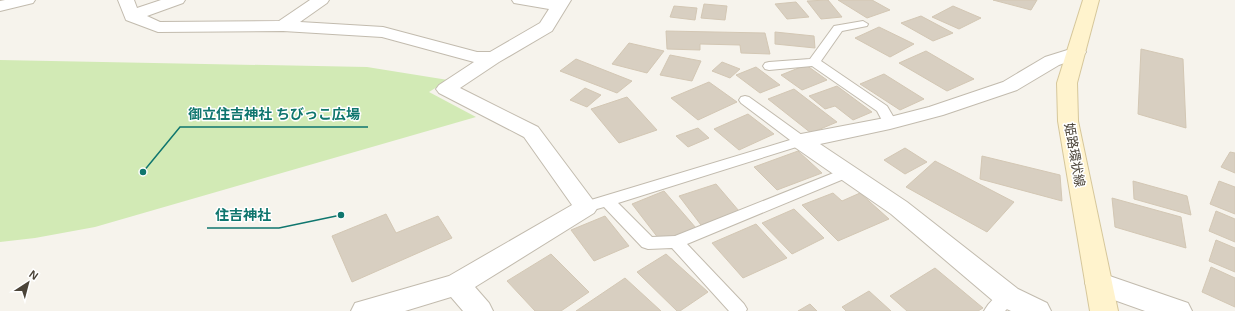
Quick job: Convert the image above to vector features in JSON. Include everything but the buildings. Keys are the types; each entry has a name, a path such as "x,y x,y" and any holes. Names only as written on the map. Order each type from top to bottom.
{"main road":[{"name":"姫路環状線","path":"1091,0 1067,83 1068,121 1104,311"}],"street":[{"path":"0,6 27,0"},
{"path":"126,0 132,16 158,27 284,26 383,32 476,57 493,58"},
{"path":"132,16 177,0"},
{"path":"284,26 321,0"},
{"path":"365,311 457,285 586,207 531,132 446,89 493,58 546,27 561,3 520,0"},
{"path":"801,141 890,123 936,111 1010,86 1052,61 1077,52"},
{"path":"801,141 846,174 899,208 1000,304 1037,311"},
{"path":"1098,283 1178,311"},
{"path":"457,285 479,311"}],"lane":[{"path":"814,62 838,28 864,24"},
{"path":"770,66 814,62 882,109 890,123"},
{"path":"745,100 801,141"},
{"path":"586,207 801,141"},
{"path":"607,201 648,243 676,242 846,174"},
{"path":"676,242 738,309"}],"green space":[{"path":"0,60 367,67 448,80 429,92 476,117 95,227 35,238 0,242"}],"place":[{"name":"御立住吉神社 ちびっこ広場","path":"143,172"},
{"name":"住吉神社","path":"341,215"}]}
